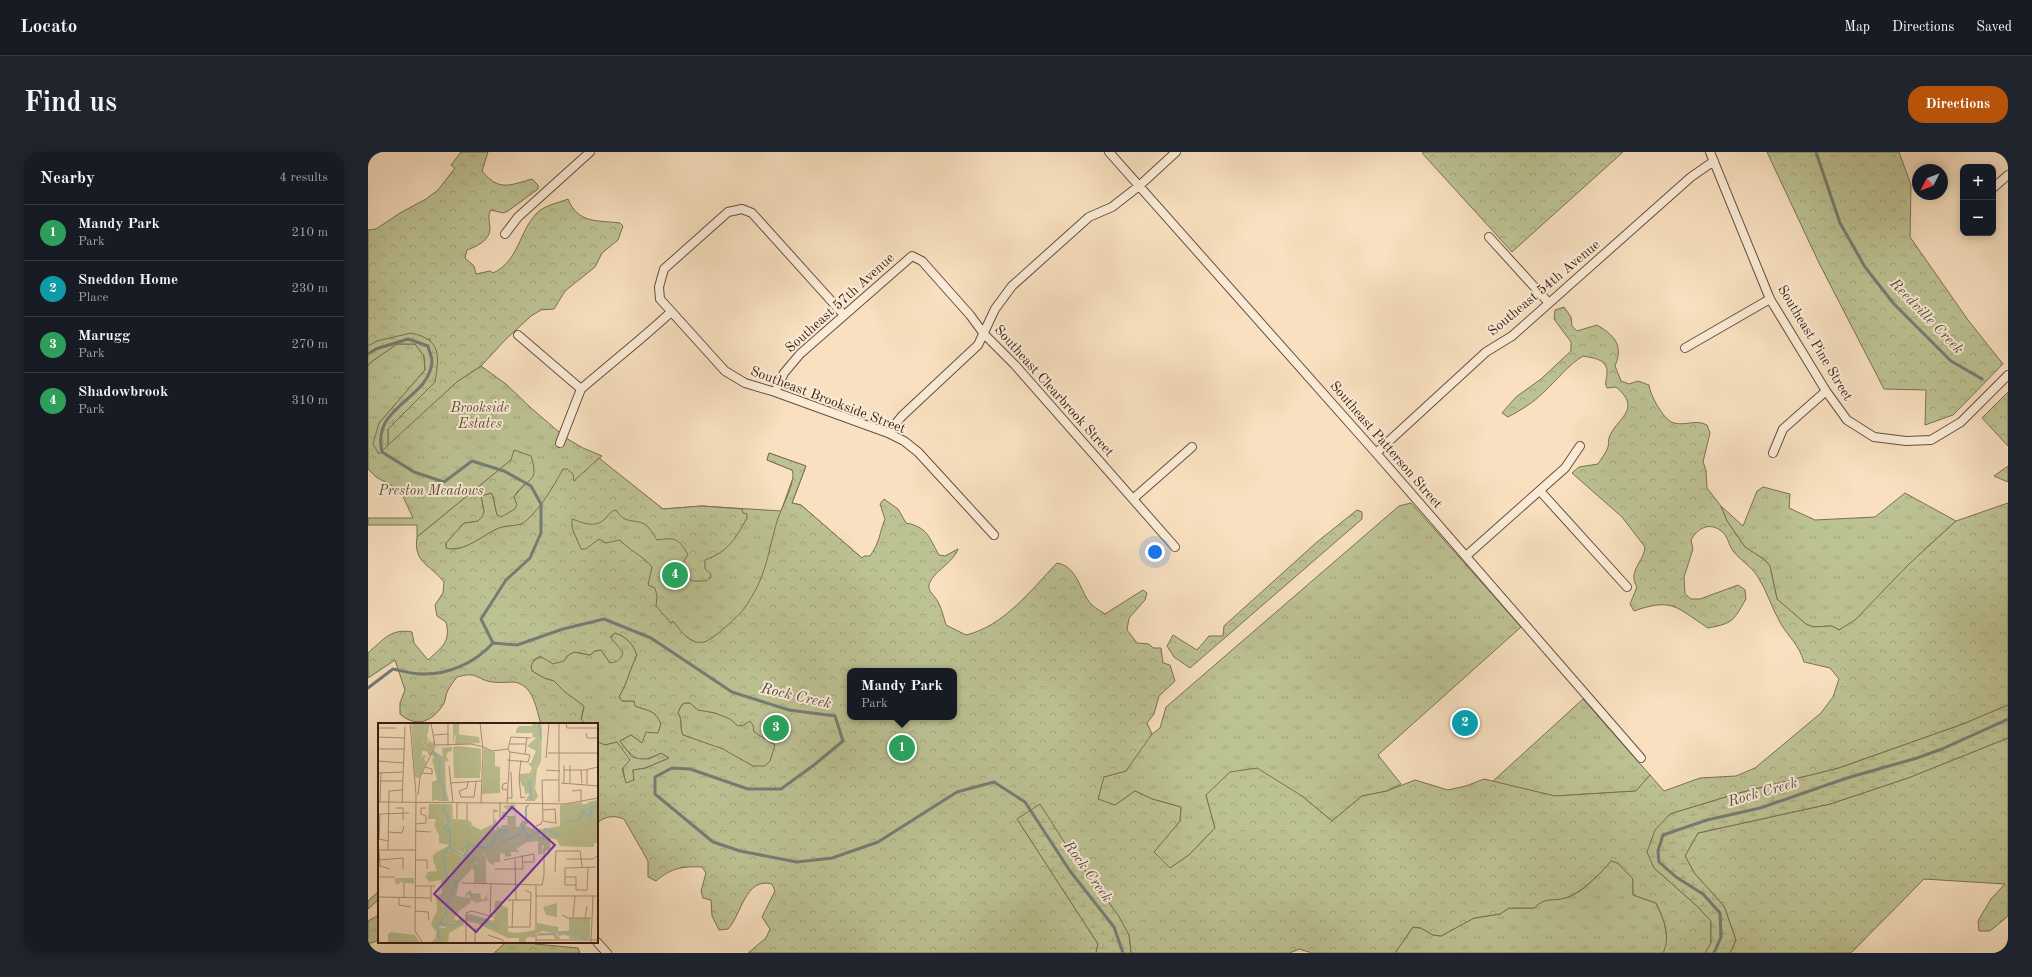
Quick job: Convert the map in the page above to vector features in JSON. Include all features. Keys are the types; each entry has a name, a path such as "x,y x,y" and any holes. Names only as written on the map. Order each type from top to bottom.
{"street":[{"path":"505,234 518,217 590,152"},
{"name":"Southeast Patterson Street","path":"1109,152 1376,453 1641,758"},
{"path":"888,433 902,416 967,357 984,334 995,309 1012,286 1089,217 1112,207 1176,152"},
{"name":"Southeast Pine Street","path":"1710,152 1770,299 1826,391 1847,420 1874,437 1906,441 1931,440 1961,422 2008,375"},
{"name":"Southeast 54th Avenue","path":"1376,453 1486,352 1512,336 1691,177 1714,161"},
{"path":"1996,185 2008,175"},
{"name":"Southeast Brookside Street","path":"844,314 752,213 742,209 728,212 664,269 659,287 660,299 725,371 745,383 775,392 888,433 918,452 994,535"},
{"path":"1489,237 1549,303"},
{"name":"Southeast Clearbrook Street","path":"912,256 922,261 970,315 984,334 1015,365 1134,498 1175,547"},
{"name":"Southeast 57th Avenue","path":"775,392 784,373 800,354 912,256"},
{"path":"1685,348 1770,299"},
{"path":"560,443 581,390 622,353 637,344 671,312"},
{"path":"518,335 581,390"},
{"path":"1773,453 1783,429 1826,391"},
{"path":"1466,556 1565,468 1580,446"},
{"path":"1134,498 1192,447"},
{"path":"1540,491 1627,587"},
{"path":"598,943 606,953"}],"green space":[{"path":"461,152 488,152 482,171 494,182 511,185 532,179 538,185 538,189 508,211 503,213 491,210 488,236 478,245 467,250 465,258 474,266 476,274 490,271 493,273 502,268 514,253 526,228 537,213 548,206 568,199 577,213 583,217 596,221 620,223 623,226 618,240 602,253 595,267 565,291 554,309 541,310 531,316 506,339 481,366 458,381 388,445 388,429 435,382 430,339 368,346 368,230 376,229 400,213 426,199 438,190 455,168 451,165"},
{"path":"1623,152 1512,252 1422,153"},
{"path":"1767,152 1899,152 1911,185 1910,237 1968,320 2003,364 1953,415 1925,425 1926,390 1884,389 1819,263"},
{"path":"1564,307 1571,317 1572,326 1577,331 1597,325 1616,341 1618,346 1618,359 1615,366 1621,381 1629,384 1638,381 1649,385 1658,407 1670,421 1678,424 1703,423 1707,425 1710,433 1703,462 1706,470 1707,488 1721,506 1727,521 1745,547 1765,560 1770,566 1777,599 1806,624 1813,627 1832,626 1839,630 1855,620 1908,565 1956,521 2008,503 2008,705 1963,724 1839,768 1739,793 1670,814 1654,868 1697,906 1711,921 1711,943 1705,953 1663,953 1666,941 1666,928 1656,903 1633,895 1633,879 1618,863 1611,861 1583,888 1565,898 1542,902 1534,908 1509,908 1500,914 1474,918 1441,936 1433,935 1421,928 1413,927 1395,953 1312,953 1299,949 1290,953 1131,953 1129,935 1107,899 1068,848 1017,819 1098,944 1096,953 748,953 766,938 770,929 762,917 775,891 772,884 763,883 750,891 728,929 719,930 712,916 711,900 703,898 701,891 706,873 702,867 678,869 667,873 656,881 648,877 648,861 624,819 610,817 598,822 598,742 605,745 617,742 630,760 622,769 626,783 634,780 633,770 646,768 669,758 661,753 647,758 638,758 633,756 620,741 631,735 642,743 646,732 658,733 661,724 654,713 635,706 634,701 622,701 619,697 637,655 634,647 626,639 615,633 610,637 623,652 620,659 615,662 610,663 601,650 595,651 590,655 574,652 567,656 564,661 553,664 540,656 534,660 531,666 532,671 544,678 554,681 565,692 584,706 581,719 584,723 541,723 533,698 521,684 514,682 486,681 473,675 457,677 447,692 444,703 434,716 423,721 412,721 400,714 400,703 405,690 395,660 368,678 368,653 393,633 405,631 412,632 414,643 428,660 444,644 447,635 446,622 437,616 435,605 443,593 444,582 420,558 416,546 417,537 511,460 514,450 531,456 534,466 533,477 522,486 514,497 517,505 515,509 501,517 497,515 491,493 481,496 484,512 482,517 478,521 464,523 446,543 446,548 453,549 466,546 499,528 523,523 542,503 563,469 567,469 573,474 574,481 599,458 663,509 702,506 742,509 743,513 747,514 747,518 730,544 720,553 705,560 705,569 711,574 710,578 706,581 692,581 680,567 688,555 679,542 673,539 657,540 646,525 623,518 616,510 611,512 602,521 594,524 572,519 572,528 581,549 586,549 599,539 606,543 620,540 644,559 652,567 648,585 655,588 657,596 656,606 671,623 673,621 690,639 699,642 708,640 725,627 744,609 758,585 764,569 778,518 791,486 793,474 792,470 767,460 769,453 806,466 792,503 801,505 862,558 864,556 870,556 878,542 885,519 880,504 884,499 898,509 906,523 919,527 927,534 939,555 945,556 958,549 952,559 932,578 929,588 938,602 946,625 966,635 993,624 1005,615 1027,595 1057,563 1070,569 1088,600 1105,614 1143,590 1147,593 1145,600 1129,618 1127,630 1137,643 1149,644 1153,648 1161,648 1163,663 1170,665 1175,681 1159,696 1154,714 1147,723 1152,734 1126,771 1104,777 1098,799 1115,805 1135,791 1152,799 1181,807 1180,821 1154,852 1170,868 1189,855 1215,828 1206,795 1230,772 1257,768 1302,796 1332,821 1362,796 1387,791 1415,780 1448,790 1466,786 1484,779 1555,796 1636,791 1650,775 1664,791 1700,778 1736,776 1755,768 1821,713 1833,697 1839,679 1830,668 1804,662 1802,656 1778,618 1758,577 1753,570 1733,551 1725,534 1716,528 1703,528 1693,536 1691,540 1693,549 1684,577 1685,594 1691,599 1700,599 1738,585 1745,590 1746,599 1735,617 1728,622 1708,628 1681,610 1666,605 1647,607 1634,611 1630,604 1637,587 1634,581 1634,576 1645,547 1622,517 1572,473 1579,467 1598,464 1605,454 1612,431 1628,408 1628,402 1624,395 1616,387 1607,388 1607,368 1605,365 1599,360 1583,356 1572,364 1531,403 1508,417 1502,413 1516,397 1541,379 1571,351 1571,342 1554,319 1555,310","holes":["684,703 690,703 698,710 715,713 730,719 738,726 744,725 750,721 753,725 754,732 775,745 770,761 765,766 753,766 723,749 683,735 678,713"]},
{"path":"411,333 428,340 433,344 436,350 437,364 435,382 388,429 388,445 379,454 373,444 379,423 425,370 424,356 415,344 397,344 371,362 368,366 368,346 377,341"},
{"path":"397,344 415,344 424,356 425,370 379,423 378,453 458,381 481,366 506,384 566,438 583,448 602,456 599,459 663,509 702,506 781,511 794,475 792,470 767,460 769,453 806,466 792,503 801,505 862,558 850,668 847,668 847,720 849,720 809,852 692,738 683,735 678,713 680,708 684,703 690,703 698,709 719,714 722,681 519,557 550,493 535,513 524,523 500,528 466,546 453,549 446,548 446,543 464,523 478,521 484,512 481,496 491,493 497,515 532,478 511,460 417,537 417,525 368,525 368,518 413,518 400,490 376,477 368,469 368,366 371,362"},
{"path":"2008,392 2008,446 1982,418"},
{"path":"2008,466 2008,482 1994,476"},
{"path":"1763,487 1790,494 1789,508 1815,520 1875,517 1905,493 1956,521 1925,549 1856,620 1839,630 1832,626 1813,627 1806,624 1777,599 1770,566 1765,560 1745,547 1727,521 1721,506 1743,526 1757,491"},
{"path":"1411,503 1521,627 1378,755 1401,784 1387,791 1362,796 1332,821 1302,796 1206,795 1215,828 1189,855 1170,868 1153,852 1180,821 1181,807 1152,799 1135,791 1115,805 1098,800 1103,777 1126,771 1142,746 1152,734 1160,728 1166,707 1399,506"},
{"path":"1357,510 1362,512 1362,519 1190,668 1174,657 1167,646 1173,635 1197,650 1209,636 1223,636 1224,626 1317,542"},
{"path":"615,633 623,637 634,647 637,655 619,697 622,701 634,701 635,706 654,713 661,724 658,733 642,743 631,735 620,741 632,757 649,759 661,753 669,758 646,768 633,770 634,780 626,784 617,742 605,745 598,742 598,723 584,723 581,720 584,707 554,681 544,678 532,671 530,666 534,661 544,656 562,656 574,652 590,655 595,651 601,650 610,663 610,638"},
{"path":"1583,699 1650,775 1636,791 1555,796 1492,782"},
{"path":"2008,705 2008,738 1908,778 1830,804 1698,833 1685,856 1695,874 1724,906 1736,940 1730,953 1705,953 1711,943 1711,921 1697,906 1654,868 1647,852 1655,830 1670,814 1739,793 1839,768 1963,724"},
{"path":"2008,738 2008,916 1990,931 1979,931 1978,921 1991,899 2005,884 1924,879 1851,953 1730,953 1736,940 1724,906 1695,874 1685,856 1698,833 1830,804 1908,778"},
{"path":"1040,804 1068,848 1118,915 1129,935 1131,953 1096,953 1098,944 1017,819"},
{"path":"1611,861 1618,863 1633,879 1633,895 1656,903 1664,921 1668,944 1663,953 1395,953 1413,927 1421,928 1433,935 1441,936 1474,918 1500,914 1509,908 1534,908 1546,900 1560,899 1571,896 1590,883"},
{"path":"378,892 378,900 368,909 368,901"},
{"path":"378,916 378,940 368,944 368,921"},
{"path":"505,943 532,943 578,948 580,953 494,953"}],"waterway":[{"name":"Reedville Creek","path":"1816,152 1840,223 1865,267 1894,304 1951,361 1982,379"},
{"name":"Rock Creek","path":"368,354 376,349 408,339 428,346 432,359 429,374 422,385 392,413 385,423 381,436 382,452 414,472 444,482 472,461 504,471 531,486 541,504 541,533 530,558 506,580 481,619 493,643"},
{"name":"Rock Creek","path":"493,643 517,645 563,629 604,619 651,638 732,692 789,710 835,716 843,741 814,765 781,789 748,789 690,769 672,768 655,777 655,794 713,842 740,851 797,862 832,858 878,842 957,792 994,782 1025,802 1070,871 1114,927 1123,953"},
{"path":"368,688 393,669 421,674 431,674 451,670 469,662 493,643"},
{"name":"Rock Creek","path":"1714,953 1721,937 1720,913 1703,894 1676,877 1659,862 1658,851 1663,835 1707,820 1760,808 1847,778 1917,758 1942,749 2008,719"}],"place":[{"name":"Shadowbrook","path":"675,575"},
{"name":"Sneddon Home","path":"1465,723"},
{"name":"Marugg","path":"776,728"},
{"name":"Mandy Park","path":"902,748"}],"park label":[{"name":"Brookside Estates","path":"480,416"},
{"name":"Preston Meadows","path":"431,491"}]}
